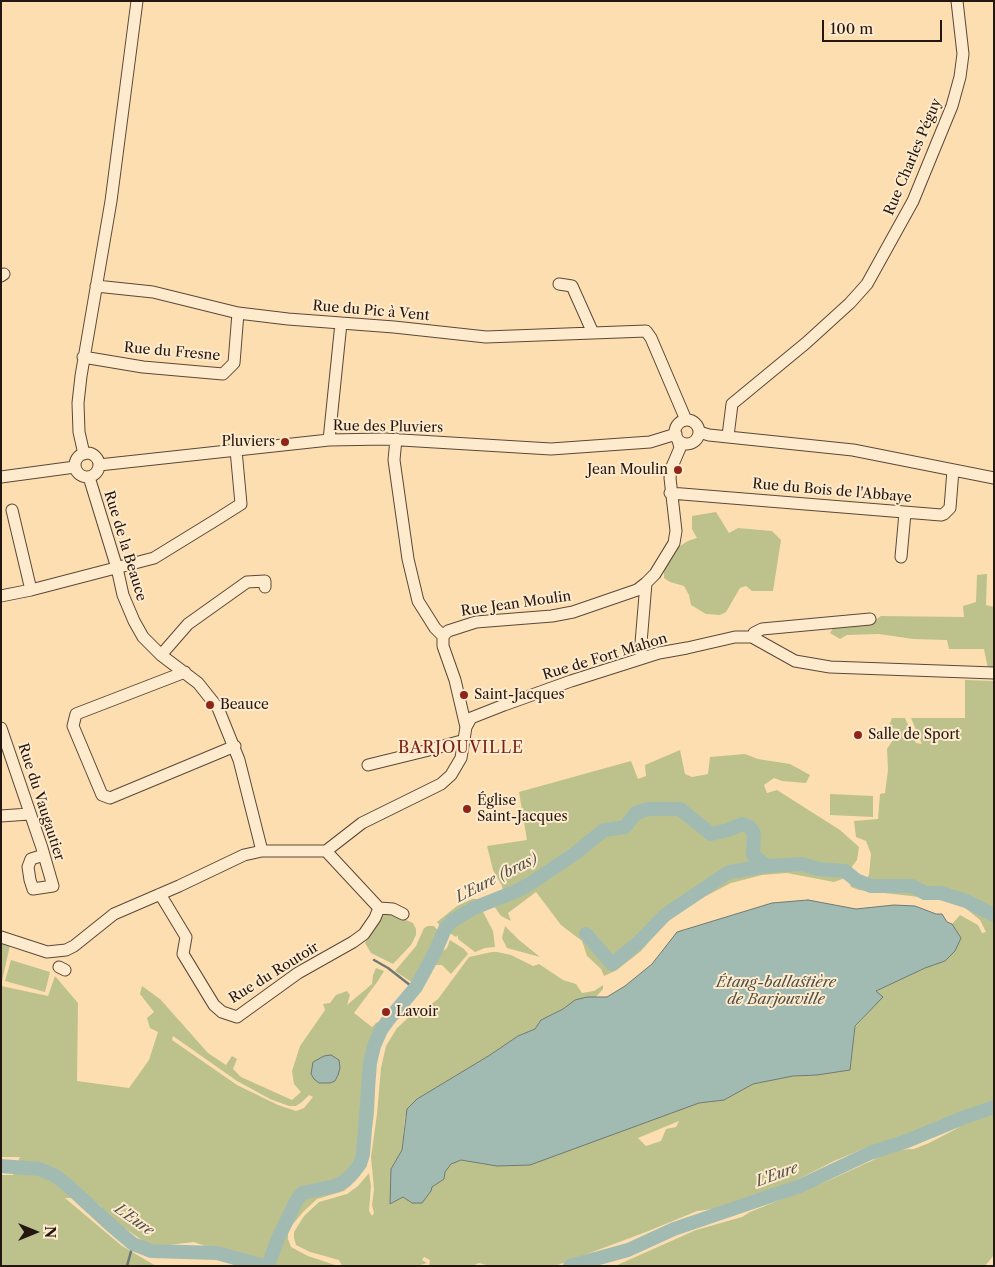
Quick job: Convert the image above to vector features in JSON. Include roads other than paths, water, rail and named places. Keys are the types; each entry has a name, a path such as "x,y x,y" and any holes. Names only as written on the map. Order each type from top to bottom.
{"street":[{"path":"84,454 79,432 78,403 83,356 111,201 137,1"},
{"name":"Rue Charles Péguy","path":"728,436 732,404 806,343 850,303 867,284 913,200 952,106 960,77 963,54 957,1"},
{"path":"558,284 572,286 593,333"},
{"name":"Rue du Pic à Vent","path":"96,286 153,292 238,313 486,336 646,331 651,338 686,420"},
{"name":"Rue du Fresne","path":"83,356 143,366 223,374 234,363 238,313"},
{"path":"329,440 342,323"},
{"path":"699,432 697,438 692,443 684,444 677,437 677,426 686,420 693,422 699,432 709,435 853,450 994,478"},
{"name":"Rue des Pluviers","path":"99,465 329,440 396,440 551,449 650,442 677,437"},
{"name":"Rue Jean Moulin","path":"443,636 448,631 476,622 552,616 573,612 637,590 646,583 655,574 674,543 676,531 670,493 670,478 671,468 680,448 677,437"},
{"path":"1,937 48,952 66,950 114,914 244,855 262,850 326,851 362,823 435,787 451,775 461,758 466,727 455,680 443,646 443,636 426,615 418,602 416,594 408,559 394,460 396,440"},
{"path":"1,596 154,558 241,504 236,450"},
{"path":"84,454 93,455 99,465 96,473 89,477 79,474 75,467 76,460 84,454"},
{"path":"1,477 75,467"},
{"name":"Rue du Bois de l'Abbaye","path":"670,493 940,515 950,508 953,470"},
{"name":"Rue de la Beauce","path":"89,477 117,568 123,595 134,621 143,637 198,683 218,708 235,746 262,850"},
{"path":"12,510 31,590"},
{"path":"901,557 905,513"},
{"path":"161,654 188,624 247,582 264,581 266,587"},
{"path":"641,658 646,583"},
{"path":"870,619 762,629 754,633 752,637 795,661 830,667 994,673"},
{"name":"Rue de Fort Mahon","path":"466,727 472,718 504,705 641,658 735,637 752,637"},
{"path":"185,672 76,714 73,726 102,795 110,798 235,746"},
{"name":"Rue du Vaugautier","path":"1,728 44,855 52,886 33,888 28,867 31,860 44,855"},
{"path":"368,765 465,740"},
{"path":"1,816 29,814"},
{"path":"326,851 376,903 377,913 393,909 404,914"},
{"name":"Rue du Routoir","path":"160,894 186,937 183,954 214,1005 222,1012 237,1017 298,973 364,934 377,913"}],"water":[{"name":"Étang-ballastière de Barjouville","path":"808,900 856,909 894,905 915,906 936,914 942,914 947,922 952,924 961,938 955,951 945,961 925,968 876,991 883,997 855,1026 850,1070 817,1075 793,1076 753,1084 724,1100 699,1103 530,1165 497,1166 461,1160 451,1164 445,1172 444,1179 432,1187 422,1203 412,1203 403,1197 390,1204 391,1169 402,1150 407,1109 417,1099 518,1036 535,1029 541,1020 563,1009 575,1000 587,997 607,997 625,986 652,964 677,932 772,903"},
{"path":"331,1055 339,1060 340,1068 338,1075 335,1081 319,1083 311,1074 313,1062 324,1056"}],"waterway":[{"name":"L'Eure (bras)","path":"268,1266 277,1241 295,1203 302,1193 335,1186 345,1181 360,1164 363,1154 370,1063 374,1046 381,1030 416,987 445,929 452,921 474,908 519,890 534,881 573,855 604,830 625,827 636,813 648,809 680,809 711,834 742,824 750,827 754,834 753,855 767,866 802,864 818,869 845,871 856,880 871,886 912,886 925,893 941,893 966,901 994,915"},
{"path":"586,934 612,964 638,943 665,915 729,872 767,866"},
{"path":"374,960 388,968 415,989"},
{"name":"L'Eure","path":"570,1266 628,1250 674,1229 800,1186 870,1153 907,1141 994,1107"},
{"name":"L'Eure","path":"1,1166 39,1169 54,1175 133,1244 151,1251 217,1253 264,1266"},
{"path":"127,1266 133,1244"}],"place":[{"name":"Pluviers","path":"285,442"},
{"name":"Jean Moulin","path":"678,470"},
{"name":"Saint-Jacques","path":"464,695"},
{"name":"Beauce","path":"210,705"},
{"name":"Salle de Sport","path":"858,735"},
{"name":"Église Saint-Jacques","path":"467,809"},
{"name":"Lavoir","path":"386,1012"}],"district":[{"name":"BARJOUVILLE","path":"461,748"}]}
